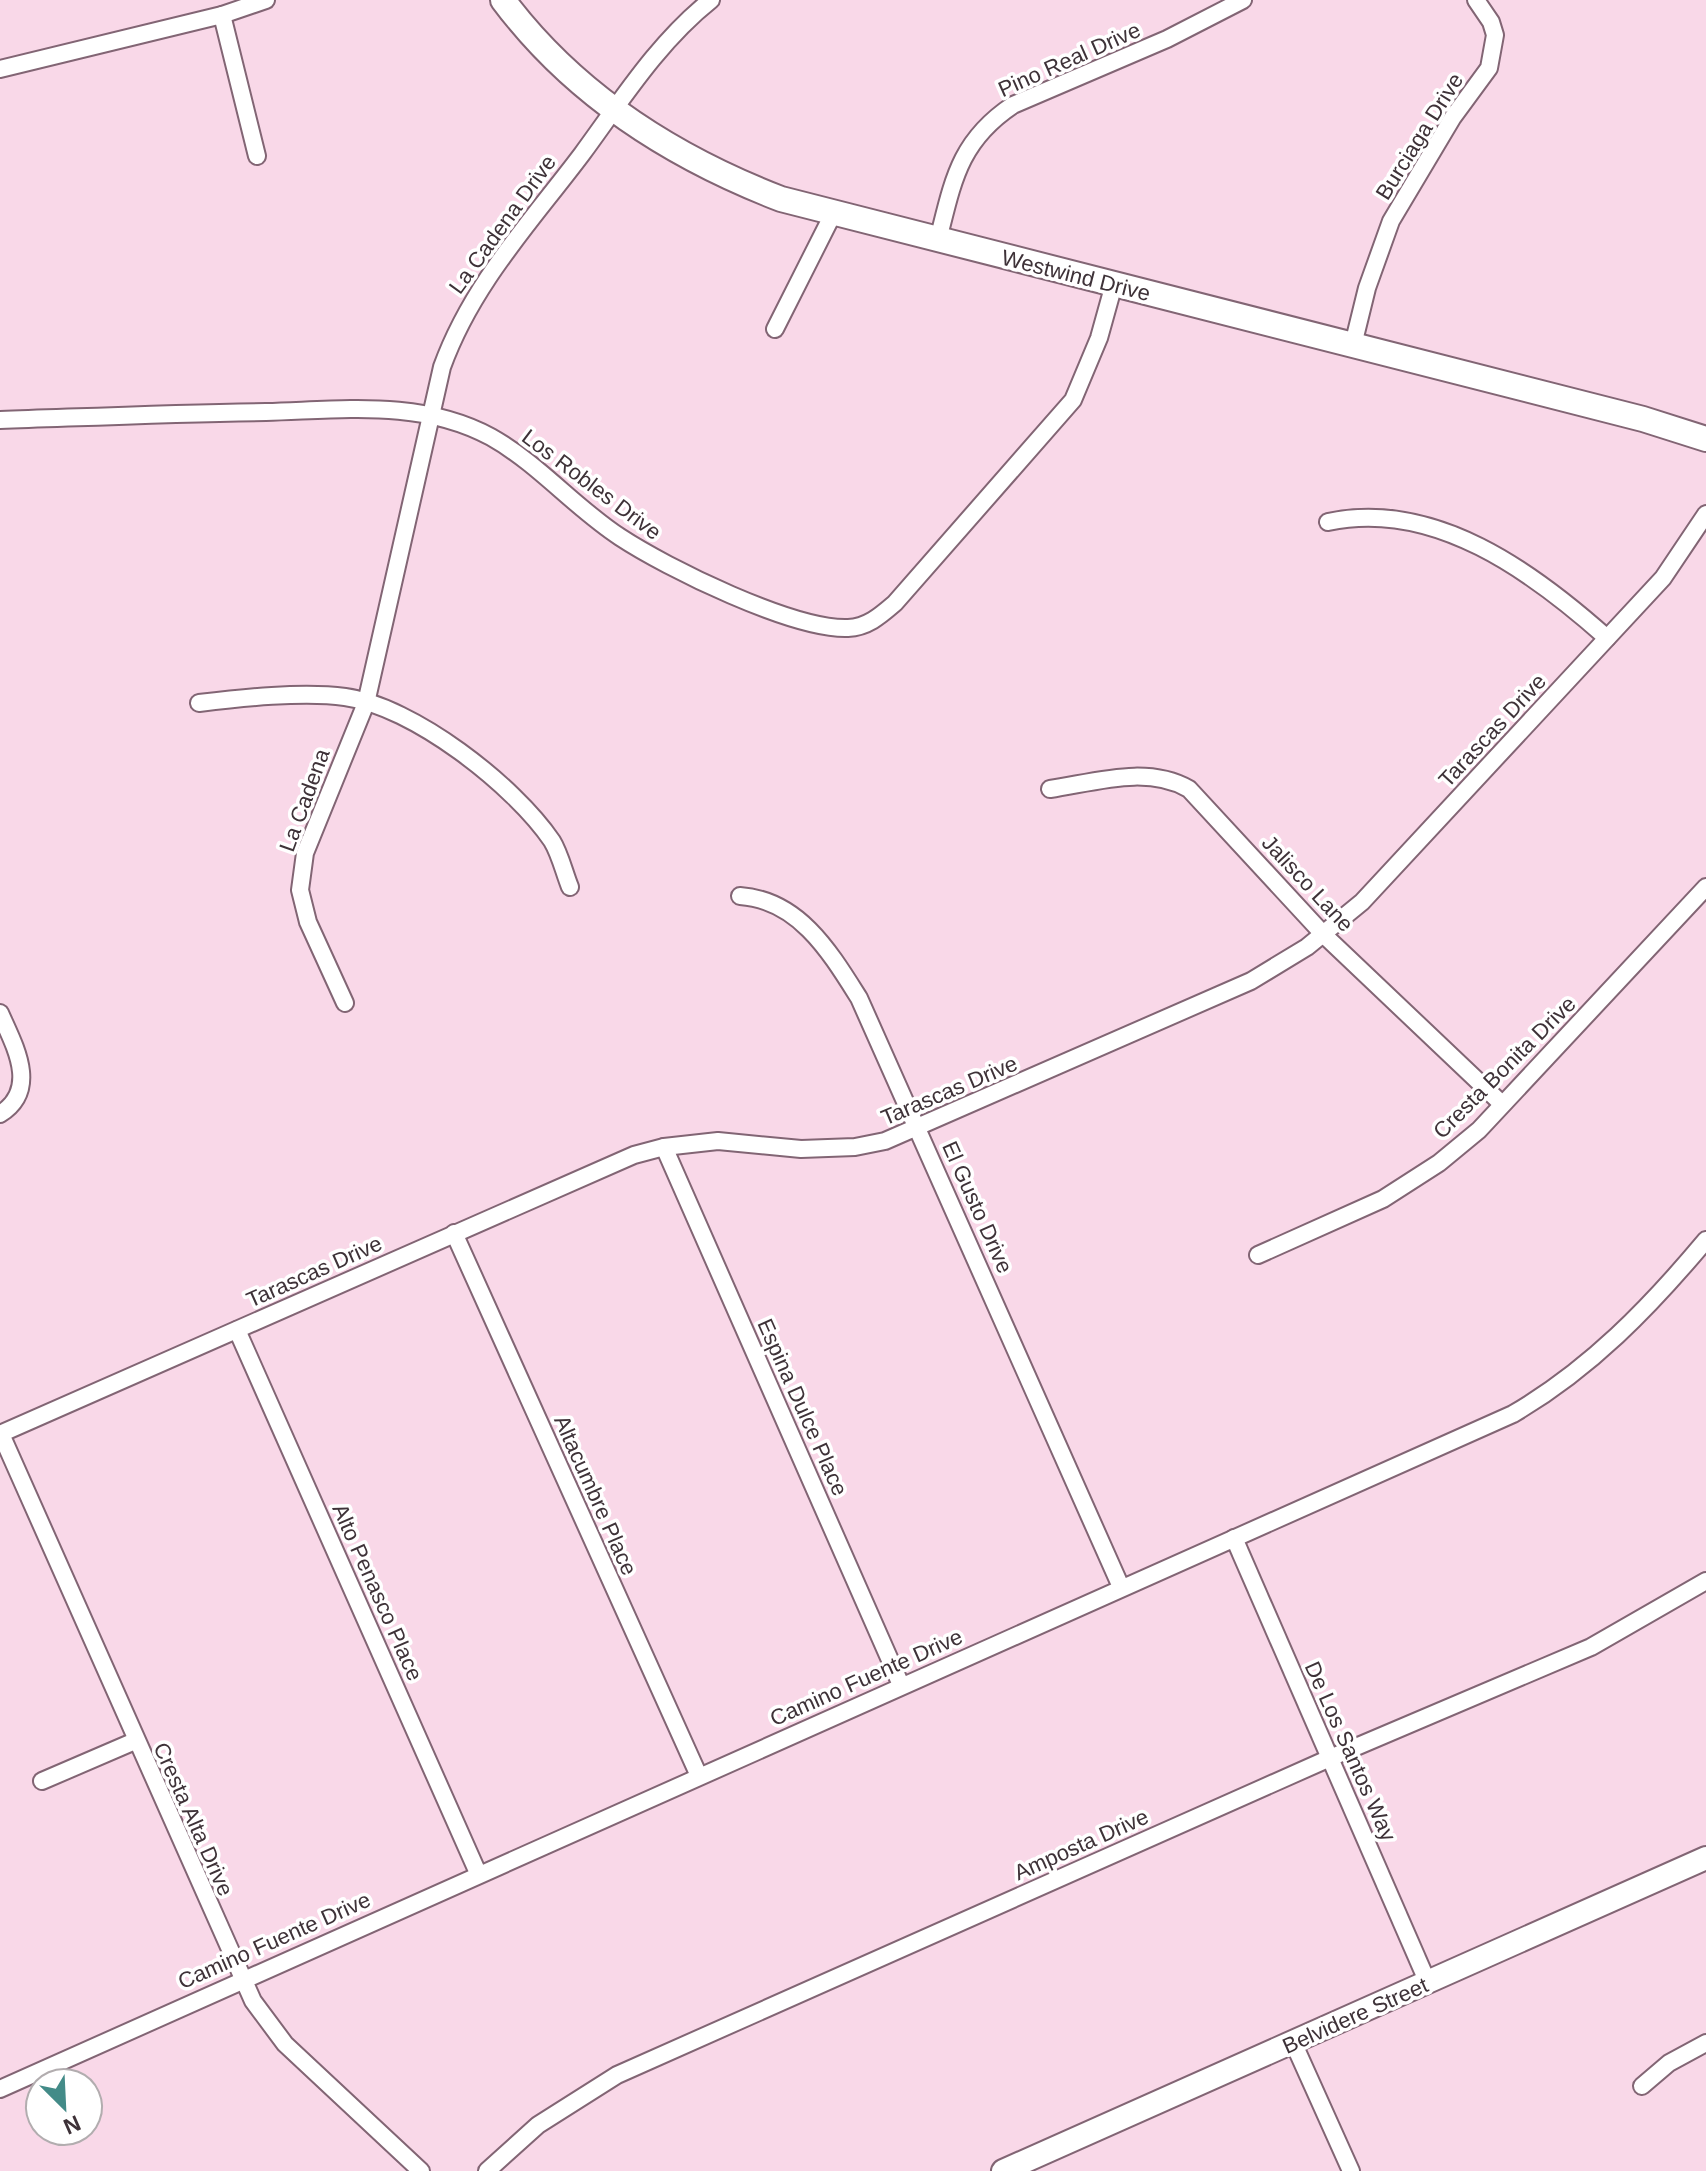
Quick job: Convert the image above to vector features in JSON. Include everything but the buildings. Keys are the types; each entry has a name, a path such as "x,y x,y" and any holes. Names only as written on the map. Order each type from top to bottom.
{"main road":[{"name":"Westwind Drive","path":"503,0 556,61 613,109 695,163 781,199 1643,419 1706,439"}],"street":[{"path":"0,69 222,15 266,0"},
{"name":"La Cadena Drive","path":"366,703 442,367 464,313 487,276 613,109 672,37 711,0"},
{"name":"Pino Real Drive","path":"938,240 964,155 994,118 1027,99 1167,39 1243,0"},
{"name":"Burciaga Drive","path":"1353,345 1367,288 1391,221 1453,117 1489,68 1495,35 1491,22 1476,0"},
{"path":"222,15 257,156"},
{"path":"775,329 833,214"},
{"name":"Los Robles Drive","path":"0,420 349,409 432,415 492,438 534,467 619,537 682,574 773,610 819,624 847,628 863,626 895,603 1061,417 1091,363 1114,284"},
{"name":"Tarascas Drive","path":"0,1434 613,1162 664,1147 741,1141 801,1149 839,1149 885,1141 1251,981 1324,935 1373,891 1663,578 1706,514"},
{"path":"1328,522 1384,519 1444,532 1484,548 1547,586 1607,638"},
{"path":"199,703 345,697 407,717 496,782 553,842 570,887"},
{"name":"La Cadena","path":"345,1003 324,963 300,890 305,853 366,703"},
{"name":"Jalisco Lane","path":"1050,789 1143,775 1174,780 1207,805 1324,935 1502,1104"},
{"name":"Cresta Bonita Drive","path":"1258,1255 1383,1199 1439,1163 1479,1130 1706,887"},
{"name":"El Gusto Drive","path":"740,896 782,907 795,915 828,951 859,998 1121,1587"},
{"path":"0,1013 19,1056 23,1076 17,1097 0,1114"},
{"name":"Espina Dulce Place","path":"664,1147 901,1685"},
{"name":"Altacumbre Place","path":"454,1233 699,1776"},
{"name":"Camino Fuente Drive","path":"0,2089 478,1873 1477,1430 1541,1397 1582,1368 1618,1337 1706,1240"},
{"name":"Alto Penasco Place","path":"237,1330 478,1873"},
{"name":"Cresta Alta Drive","path":"0,1434 253,2001 285,2044 421,2171"},
{"name":"De Los Santos Way","path":"1234,1538 1428,1983"},
{"name":"Amposta Drive","path":"487,2171 538,2125 617,2075 1330,1758 1591,1647 1706,1581"},
{"path":"42,1781 135,1741"},
{"name":"Belvidere Street","path":"1003,2171 1706,1858"},
{"path":"1293,2042 1351,2171"},
{"path":"1642,2086 1669,2063 1706,2043"}]}
